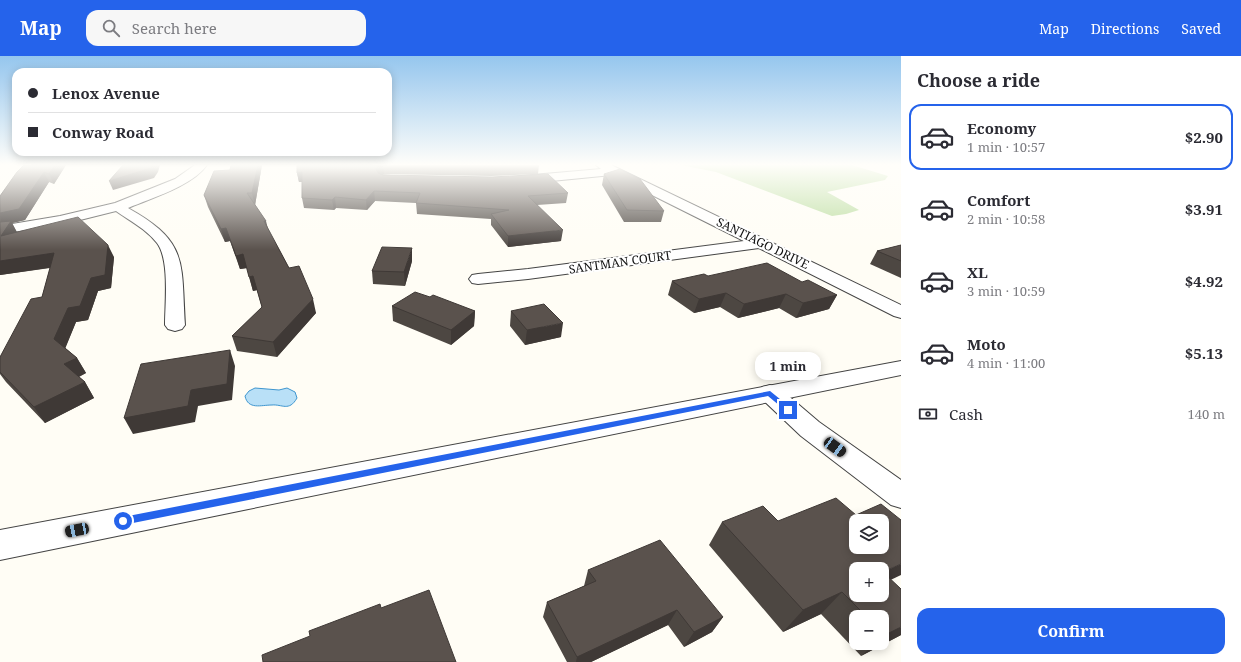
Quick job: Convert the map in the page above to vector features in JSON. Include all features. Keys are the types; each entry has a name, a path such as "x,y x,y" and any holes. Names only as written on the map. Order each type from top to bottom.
{"street":[{"path":"0,230 47,223 120,206 152,193"},
{"name":"SANTIAGO DRIVE","path":"660,193 901,312"},
{"path":"120,206 121,209 149,226 168,247 172,266 176,325"},
{"name":"SANTMAN COURT","path":"478,279 528,274 761,243"},
{"path":"0,545 901,368"},
{"path":"770,393 810,429 901,496"}],"green space":[{"path":"772,193 829,193 859,210 832,216"}],"water":[{"path":"255,388 279,390 287,388 295,392 297,398 291,405 288,406 256,406 249,403 245,396 249,391"}],"building":[{"path":"2,193 30,193 19,209 0,213 0,196"},
{"path":"205,193 247,193 266,221 264,221 289,268 299,266 313,299 273,342 232,336 262,307 253,276 249,277 243,254 236,256 226,228 221,229 204,195"},
{"path":"302,193 372,193 366,200 335,197 332,200 302,198"},
{"path":"420,193 564,193 528,196 563,230 508,236 491,214 509,210 416,203"},
{"path":"616,193 651,193 664,211 627,210"},
{"path":"78,217 108,245 105,275 91,278 80,306 68,308 54,339 77,358 64,364 85,382 34,407 0,372 0,357 31,299 42,297 54,253 0,261 0,222 11,221 1,236"},
{"path":"901,245 901,261 877,251"},
{"path":"382,247 412,248 404,272 372,271"},
{"path":"767,263 802,282 808,280 837,295 803,303 786,294 744,304 726,293 699,299 672,281 704,274 708,276"},
{"path":"415,292 430,297 433,295 475,311 451,330 392,306"},
{"path":"544,304 563,323 527,330 511,311"},
{"path":"230,350 227,384 191,390 188,406 124,418 141,364"},
{"path":"836,498 855,514 849,514 849,554 889,554 889,514 858,514 881,504 901,520 901,564 889,569 889,562 849,562 849,599 842,592 803,610 722,522 763,506 778,521"},
{"path":"660,540 723,617 694,632 677,610 577,657 547,602 596,581 588,570"},
{"path":"889,578 901,589 901,627 889,633 889,610 860,610 852,602 889,602"},
{"path":"429,590 456,662 263,662 262,655 310,636 309,631 380,604 381,608"}],"route":[{"path":"123,521 770,393 788,410"}]}
